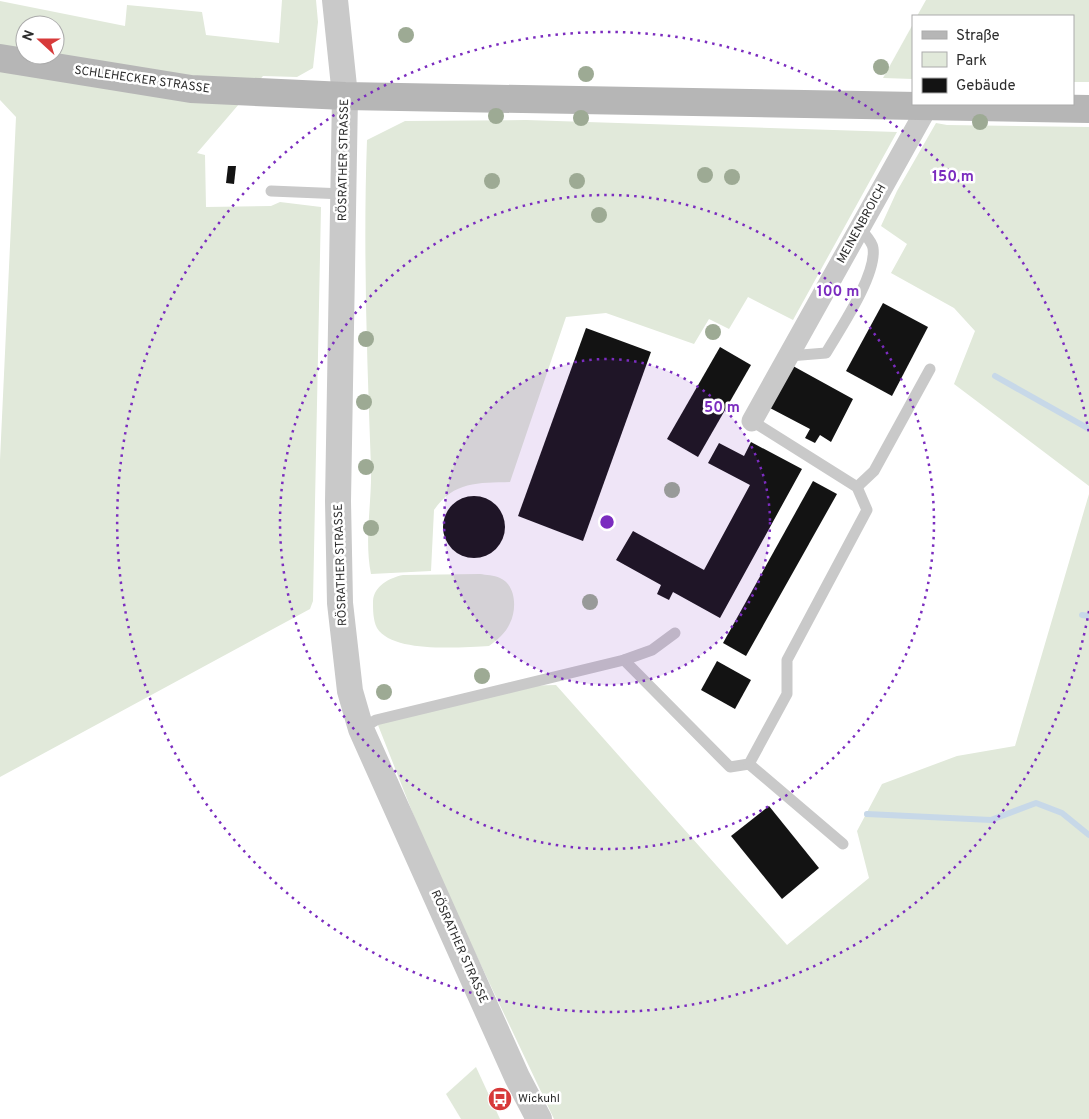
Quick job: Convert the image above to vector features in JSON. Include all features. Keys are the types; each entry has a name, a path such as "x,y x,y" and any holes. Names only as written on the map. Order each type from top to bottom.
{"main road":[{"name":"SCHLEHECKER STRASSE","path":"0,58 190,89 346,96 1089,109"}],"street":[{"name":"RÖSRATHER STRASSE","path":"335,0 346,96 338,501 340,603 350,690 361,729 531,1116"},
{"name":"MEINENBROICH","path":"752,421 928,106"}],"lane":[{"path":"270,191 344,194"},
{"path":"789,356 826,354 849,315 873,266 873,246 860,228"},
{"path":"857,487 874,471 930,369"},
{"path":"749,764 787,694 787,660 867,510 857,487 752,421"},
{"path":"361,729 376,720 624,660 652,650 675,633"},
{"path":"624,660 730,767 749,764 843,844"}],"green space":[{"path":"282,0 316,0 318,22 313,68 297,77 263,76 197,153 205,155 206,207 271,206 280,202 321,207 313,601 310,609 0,777 0,460 16,117 0,100 0,1 125,26 127,5 202,12 206,35 279,43"},
{"path":"926,0 1089,0 1089,82 1074,82 1074,15 918,15"},
{"path":"912,26 912,79 883,78"},
{"path":"526,120 897,132 793,320 748,297 729,329 709,319 694,344 606,313 566,317 510,482 477,484 458,489 442,501 434,510 431,571 371,574 368,548 371,468 365,263 367,140 405,121"},
{"path":"936,123 947,125 1089,127 1089,486 954,384 975,331 954,308 891,273 907,244 881,226 897,191"},
{"path":"1089,494 1089,1119 554,1119 432,862 376,720 519,686 556,685 787,945 869,878 857,831 882,784 957,756 1015,746"},
{"path":"480,574 495,576 505,581 514,598 514,611 508,627 489,646 446,648 413,645 398,642 385,636 377,628 374,615 374,596 379,587 393,578 403,575"},
{"path":"476,1067 500,1119 461,1119 446,1094"}],"building":[{"path":"228,166 236,166 234,184 226,183"},
{"path":"883,303 928,327 892,396 846,371"},
{"path":"586,328 651,352 583,541 518,516"},
{"path":"720,347 751,365 698,457 667,439"},
{"path":"793,366 853,399 831,442 820,435 815,443 805,438 810,429 770,408"},
{"path":"751,442 802,469 720,618 673,592 669,600 657,594 661,585 616,560 633,531 704,570 750,485 708,463 719,443 744,456"},
{"path":"813,481 837,494 746,656 723,643"},
{"path":"468,496 480,496 496,505 503,515 505,527 503,539 496,549 480,558 468,558 457,553 448,544 443,533 443,521 448,510 457,501"},
{"path":"717,661 751,680 735,709 701,690"},
{"path":"769,806 819,868 782,899 731,836"}],"waterway":[{"path":"995,376 1089,429"},
{"path":"1082,615 1089,616"},
{"path":"867,814 991,820 1036,803 1062,813 1089,835"}],"place":[{"name":"Wickuhl","path":"500,1099"}]}
